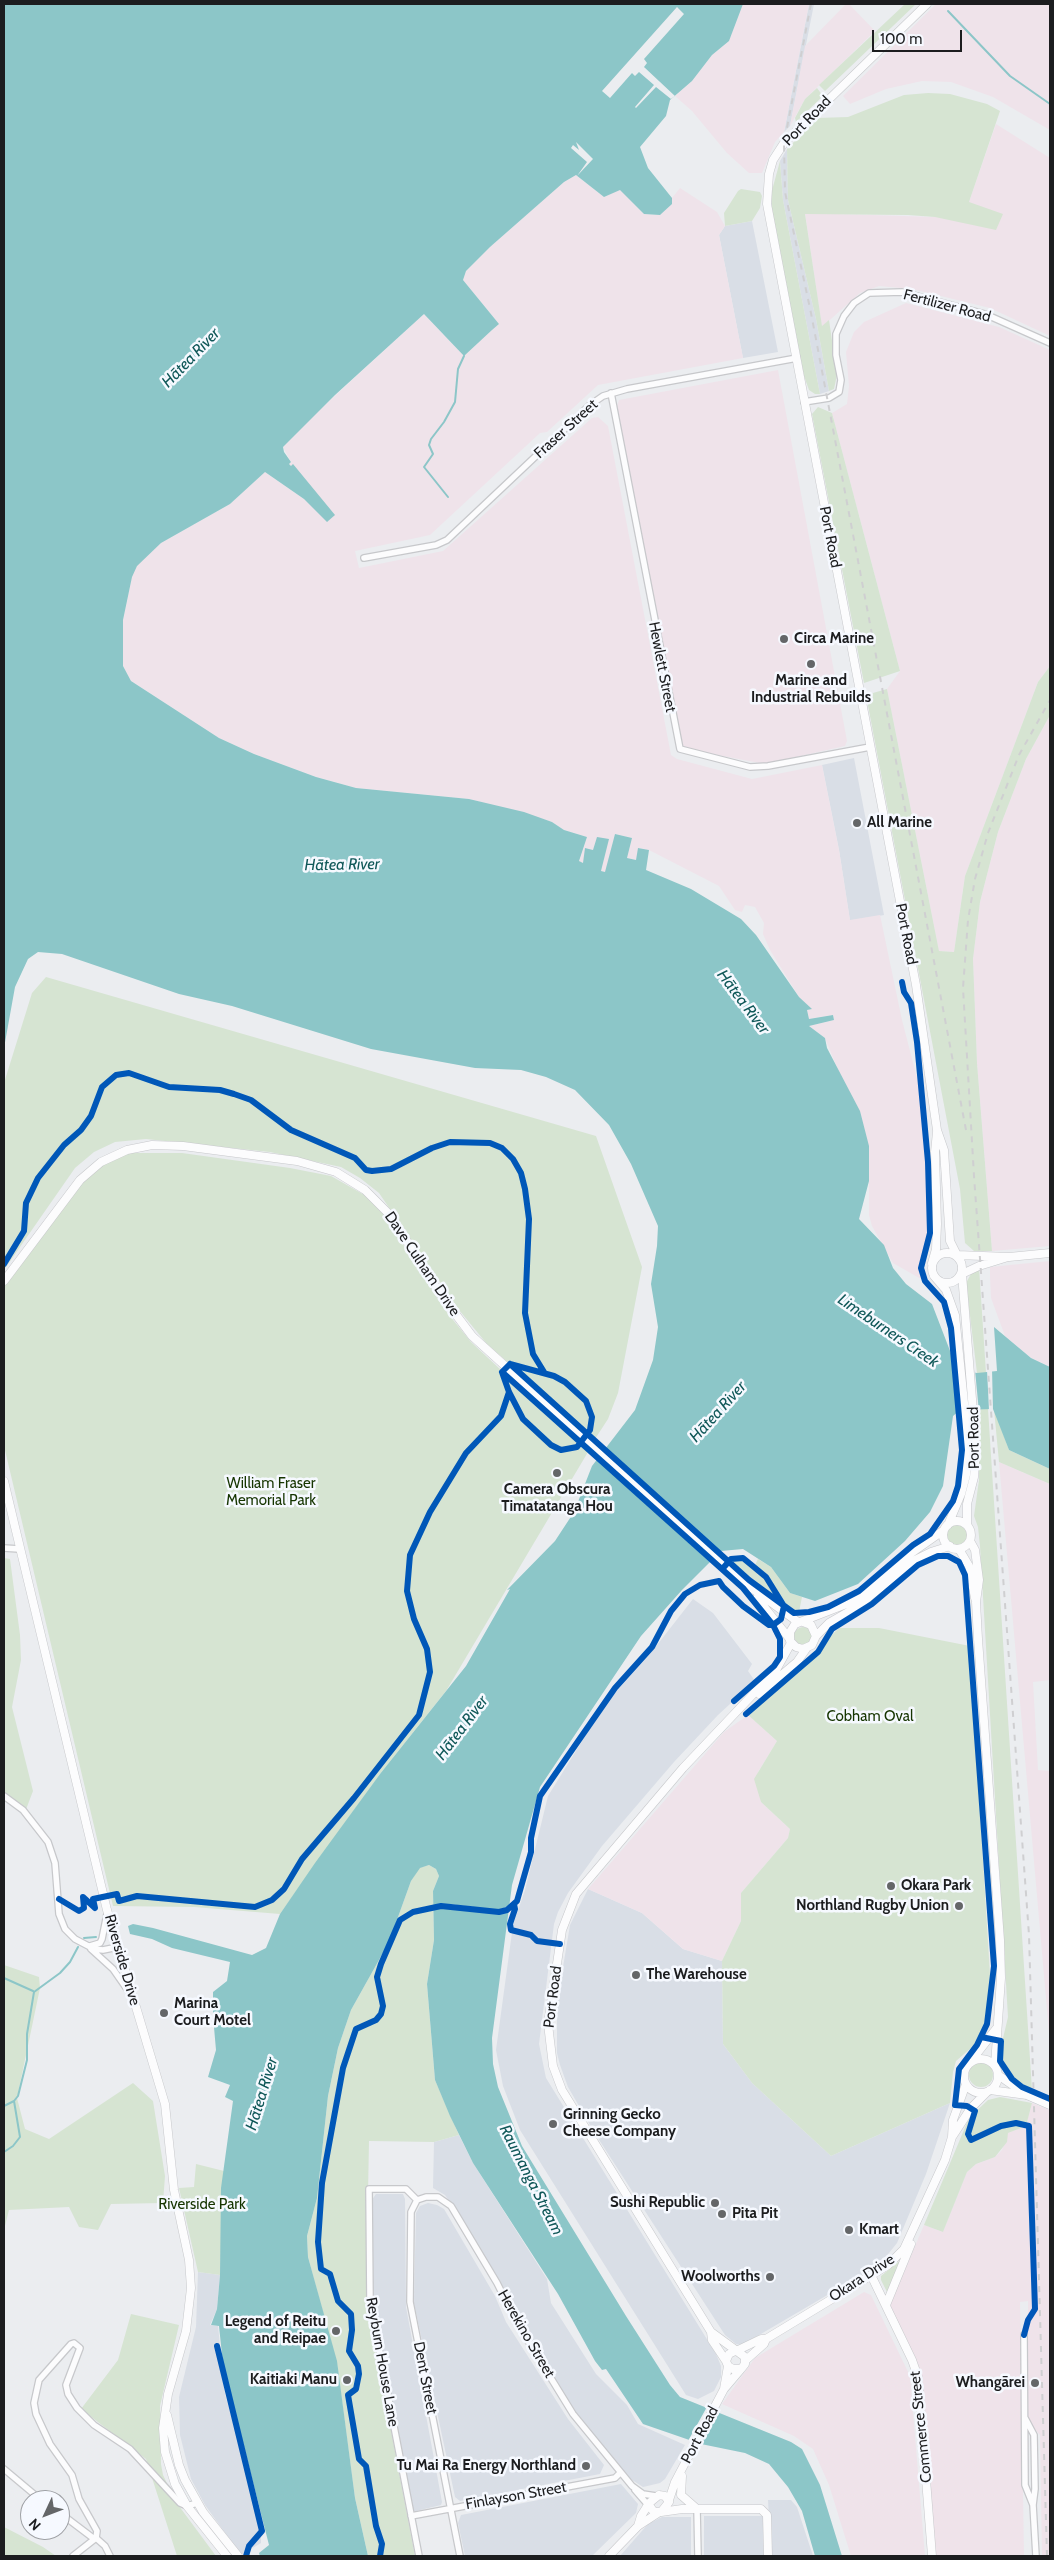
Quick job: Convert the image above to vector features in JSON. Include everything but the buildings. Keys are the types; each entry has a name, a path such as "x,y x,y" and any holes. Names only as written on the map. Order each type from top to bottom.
{"main road":[{"name":"Port Road","path":"927,4 790,136 773,160 768,179 767,204 916,985 937,1130 944,1150 948,1234 962,1264 962,1292 976,1431 974,1477 967,1504 967,1525"},
{"name":"Port Road","path":"937,1130 935,1152 937,1224 936,1249 932,1263 934,1276 952,1301 960,1351 967,1432 966,1475 961,1494 946,1528"},
{"name":"Dave Culham Drive","path":"4,1277 80,1180 101,1162 127,1150 152,1145 183,1146 317,1165 346,1178 378,1202 396,1224 439,1292 472,1336 746,1584 801,1622"},
{"path":"932,1263 943,1253 1009,1257 1050,1253"},
{"path":"934,1276 942,1282 951,1283 962,1274 979,1266 1009,1257"},
{"name":"Riverside Drive","path":"4,1482 108,1910 165,2104 174,2190 190,2275 191,2299 186,2331 168,2394 167,2413 163,2428 165,2452 175,2484 187,2506 227,2556"},
{"path":"950,1546 931,1552 914,1561 857,1607 829,1623 806,1649 796,1647 790,1640 791,1629 801,1622 854,1600 907,1556 957,1521 967,1525 971,1531 970,1541 978,1563 979,1580 976,1602"},
{"path":"946,1528 944,1539 950,1546 959,1549 969,1566 976,1602 1000,1940 1001,1978 996,2029 995,2065 998,2074 996,2084 988,2092"},
{"path":"959,1549 966,1546 970,1541"},
{"name":"Dave Culham Drive","path":"746,1584 790,1640"},
{"path":"801,1622 811,1625 816,1636"},
{"name":"Port Road","path":"736,2351 711,2332 562,2090 553,2066 548,2024 562,1930 576,1894 688,1763 776,1670 790,1640"},
{"name":"Port Road","path":"737,1712 797,1662 806,1649"},
{"path":"996,2029 965,2069 966,2084 973,2091 1027,2095"},
{"path":"971,2061 985,2059 995,2065"},
{"path":"998,2074 1027,2095 1050,2104"},
{"name":"Okara Drive","path":"952,2137 953,2120 966,2084"},
{"name":"Okara Drive","path":"736,2351 761,2339 766,2339 871,2275 900,2254 912,2234 952,2137 971,2108 988,2092"},
{"path":"886,2305 914,2238 912,2234"},
{"name":"Commerce Street","path":"871,2275 912,2360 918,2377 932,2556"},
{"name":"Port Road","path":"711,2332 712,2340 727,2363 724,2389"},
{"name":"Okara Drive","path":"746,2360 764,2344 766,2339"},
{"path":"736,2351 743,2354 746,2360 741,2369 733,2369 727,2363 729,2354 736,2351"},
{"name":"Port Road","path":"659,2512 669,2500 675,2482 724,2389 741,2369"},
{"name":"Riverside Drive","path":"167,2413 178,2465 197,2502 238,2556"},
{"path":"686,2461 680,2491 683,2498 697,2509"},
{"name":"Port Road","path":"638,2526 641,2516 648,2505 675,2482"},
{"path":"657,2496 662,2494 669,2500 697,2509"},
{"path":"648,2505 659,2512"},
{"path":"609,2556 638,2526 659,2512 697,2509 759,2509 765,2512 767,2520 768,2556"}],"street":[{"name":"Fertilizer Road","path":"804,402 829,398 839,392 841,374 836,355 836,334 844,316 854,303 869,293 902,292 985,314 1050,343"},
{"name":"Fraser Street","path":"364,558 436,545 447,540 590,405 611,393 797,358"},
{"name":"Hewlett Street","path":"611,393 680,749 750,767 768,766 870,747"},
{"path":"4,1548 19,1549"},
{"path":"4,1796 33,1820 48,1842 54,1863 61,1922 70,1935 104,1959 132,1996"},
{"path":"88,1946 101,1941 108,1910"},
{"path":"88,1946 103,1950 118,1947"},
{"name":"Reyburn House Lane","path":"417,2200 406,2189 369,2188 370,2302 418,2556"},
{"name":"Herekino Street","path":"417,2200 426,2197 438,2197 448,2202 455,2210 517,2323 573,2414 648,2505"},
{"name":"Dent Street","path":"417,2200 411,2212 410,2302 460,2556"},
{"path":"1024,2335 1025,2485 1033,2505"},
{"path":"73,2556 94,2538 97,2531 79,2499 72,2475 50,2444 36,2414 34,2404 40,2380 70,2344 74,2343 80,2348 66,2385 72,2402 94,2425 130,2449 161,2480 176,2499 187,2506 197,2502"},
{"path":"1025,2418 1034,2435 1035,2489 1033,2505 1036,2556"},
{"path":"4,2469 29,2490"},
{"name":"Finlayson Street","path":"411,2516 615,2478 620,2473"},
{"name":"Herekino Street","path":"632,2486 644,2494 657,2496"},
{"path":"697,2509 698,2556"},
{"path":"70,2520 105,2546 110,2556"}],"shaded area":[{"path":"743,4 809,4 784,132 775,142 762,173 749,173 727,153 692,111 675,96 692,81 712,55 729,41"},
{"path":"809,4 814,4 790,126 784,132"},
{"path":"846,4 849,4 875,31 805,99 790,126 805,46"},
{"path":"936,4 1050,4 1050,130 993,97 951,82 922,81 886,89 850,104 843,96"},
{"path":"996,124 1050,158 1050,336 990,308 912,289 879,286 860,293 822,327 805,213 935,217 969,202"},
{"path":"787,149 788,200 816,319 829,391 820,394 783,200 780,161"},
{"path":"576,175 604,197 620,189 644,214 660,215 672,204 672,198 680,188 717,212 725,226 719,235 743,358 598,385 547,432 540,433 430,535 355,551 359,568 443,551 592,418 598,417 608,426 671,755 677,759 752,779 822,765 839,850 850,920 880,915 902,1020 926,1113 928,1233 919,1265 921,1279 893,1263 872,1226 869,1215 869,1146 825,1038 809,1026 834,1020 833,1015 809,1019 807,1010 811,1009 799,997 770,950 763,934 764,923 755,907 745,905 742,912 735,910 719,886 649,850 639,848 636,860 627,858 632,838 615,834 606,873 601,871 605,854 586,848 583,863 579,862 587,837 564,830 552,822 469,799 356,788 316,777 254,754 219,738 131,681 123,666 123,620 136,566 161,543 230,504 265,472 304,499 328,521 334,515 293,465 289,464 291,462 283,447 313,416 424,314 464,356 499,324 463,280 466,271 490,247 564,182"},
{"path":"752,221 778,352 743,358 719,235 725,226"},
{"path":"906,303 999,327 1050,350 1050,666 1038,682 965,876 954,952 939,951 887,689 900,671 832,413 847,404 849,386 846,352 854,332 864,322"},
{"path":"778,370 847,741 845,746 765,764 686,749 682,745 617,406 619,400"},
{"path":"1050,715 1050,1246 992,1251 977,1063 973,959 980,902 998,832 1026,759"},
{"path":"854,758 884,915 850,921 839,850 822,765"},
{"path":"1050,1261 1050,1367 1031,1358 1005,1336 991,1298 990,1267"},
{"path":"999,1462 1050,1484 1050,1680 1033,1682 1038,1770 1050,1771 1050,2044"},
{"path":"693,1599 713,1613 752,1664 748,1671 755,1681 718,1715 674,1762 602,1846 568,1893 554,1924 539,2044 546,2078 716,2354 721,2366 721,2377 714,2391 698,2399 686,2395 520,2130 503,2086 496,2050 513,1925 525,1890 548,1796 605,1704 650,1654"},
{"path":"748,1715 777,1741 758,1772 761,1802 790,1829 788,1838 741,1893 741,1921 722,1961 683,1949 642,1913 588,1889 724,1732"},
{"path":"588,1889 642,1913 683,1949 722,1961 723,2044 752,2083 831,2156 950,2103 926,2174 897,2243 889,2253 877,2266 742,2345 736,2344 725,2335 594,2132 568,2087 560,2065 557,2053 557,2009 563,1967 570,1925"},
{"path":"1032,2103 1050,2110 1050,2556 1042,2556 1040,2435 1028,2422 1028,2301 1020,2302 1024,2556 934,2556 922,2376 890,2305 924,2225 943,2232 967,2172 976,2164 995,2157 1002,2150 1008,2133 1026,2126"},
{"path":"459,2135 473,2163 547,2279 551,2303 596,2374 627,2405 638,2424 685,2445 665,2479 660,2483 643,2487 629,2478 598,2442 563,2395 458,2214 445,2195 433,2188 434,2142"},
{"path":"376,2194 403,2194 405,2199 406,2307 442,2502 441,2505 412,2512 372,2310 371,2201"},
{"path":"428,2203 444,2209 495,2296 506,2322 568,2419 604,2465 600,2474 460,2501 455,2497 414,2303 416,2213 420,2206"},
{"path":"198,2272 220,2275 217,2309 210,2325 218,2326 225,2394 249,2479 261,2534 261,2543 241,2555 205,2505 191,2479 180,2435 179,2397 196,2327"},
{"path":"864,2292 871,2295 910,2376 925,2556 851,2556 829,2485 813,2449 794,2436 722,2404 755,2358"},
{"path":"621,2484 638,2504 636,2513 592,2556 465,2556 458,2523 461,2515"},
{"path":"768,2500 791,2500 797,2507 813,2556 771,2556"},
{"path":"704,2516 764,2516 764,2556 704,2556"},
{"path":"662,2517 691,2517 691,2556 620,2556 648,2524"}],"green space":[{"path":"905,4 916,4 825,91 819,85"},
{"path":"817,88 823,96 796,122 795,118 805,99"},
{"path":"950,94 987,104 1000,111 969,202 1003,214 996,230 935,217 805,214 822,326 829,320 837,375 834,389 829,391 816,319 788,200 787,149 817,118 848,117 904,95"},
{"path":"780,161 783,200 820,394 815,394 809,390 804,376 772,209 771,194"},
{"path":"741,189 760,192 762,196 760,208 752,221 725,226 724,213"},
{"path":"818,407 832,413 900,671 864,683 812,414"},
{"path":"1050,666 1050,715 1026,759 998,832 980,902 973,959 977,1063 992,1251 974,1251 965,1243 960,1189 866,695 887,689 939,951 954,952 965,876 1038,682"},
{"path":"46,977 596,1136 642,1267 618,1393 608,1419 595,1439 487,1344 459,1310 379,1193 360,1178 341,1167 270,1152 146,1139 115,1142 94,1152 75,1168 4,1270 4,1083 32,993"},
{"name":"William Fraser Memorial Park","path":"131,1153 182,1153 290,1168 331,1176 368,1197 385,1216 445,1310 471,1342 501,1370 500,1372 588,1452 446,1691 380,1774 280,1914 194,1907 113,1906 4,1446 4,1286 66,1196 96,1163"},
{"path":"979,1267 986,1373 977,1373 966,1283 972,1272"},
{"path":"979,1409 988,1409 1032,2090 1017,2084 1007,2075 1001,2067 999,2055 1008,2017 980,1546 978,1527 974,1516 979,1480"},
{"path":"994,1409 1009,1450 1050,1469 1050,1484 999,1462"},
{"path":"957,1525 964,1528 967,1535 964,1542 957,1545 950,1542 947,1535 950,1528"},
{"path":"4,1558 10,1559 20,1635 21,1660 12,1707 33,1791 25,1812 4,1799"},
{"path":"758,1559 771,1567 790,1593 802,1597 799,1612 786,1608 786,1604 766,1575 755,1565"},
{"path":"738,1560 747,1563 764,1578 782,1603 730,1561"},
{"path":"803,1627 809,1630 812,1636 809,1642 803,1645 797,1642 794,1636 797,1630"},
{"name":"Cobham Oval","path":"839,1628 879,1628 970,1646 992,2008 985,2036 956,2061 950,2103 831,2156 752,2083 723,2044 722,1961 741,1921 741,1893 788,1838 790,1829 761,1802 754,1779 777,1741 748,1715"},
{"path":"429,1865 436,1869 439,1876 433,1891 434,1940 427,1984 435,2080 459,2135 434,2142 369,2141 366,2300 415,2556 368,2556 355,2498 337,2364 308,2257 307,2236 317,2198 328,2096 338,2048 351,2010 389,1942 411,1881 419,1868"},
{"path":"4,1965 39,1977 40,1988 17,2098 25,2129 49,2139 133,2083 153,2101 165,2176 163,2203 111,2204 98,2230 79,2227 69,2207 9,2210 4,2230"},
{"path":"976,2063 986,2063 993,2070 993,2080 986,2087 976,2087 969,2080 969,2070"},
{"path":"1000,2097 1032,2103 1026,2126 1008,2133 1007,2142 995,2157 976,2164 967,2172 943,2232 924,2225 969,2118 988,2100"},
{"name":"Riverside Park","path":"196,2164 224,2171 220,2275 198,2272 179,2188 194,2187"},
{"path":"903,2258 888,2294 881,2276"},
{"path":"131,2314 179,2325 160,2406 161,2464 163,2475 176,2502 216,2556 177,2556 146,2459 81,2409 118,2360"},
{"path":"4,2527 20,2535 20,2540 29,2540 56,2556 4,2556"}],"water":[{"path":"4,4 743,4 729,41 712,55 692,81 670,100 666,116 640,147 648,168 672,198 672,204 660,215 644,214 620,190 604,197 576,175 564,182 490,247 466,271 463,280 499,324 464,356 424,314 335,395 283,447 291,462 289,464 291,466 293,464 335,515 327,522 304,499 265,472 230,504 161,543 137,566 132,577 123,620 123,666 131,681 219,738 254,754 316,777 356,788 469,799 524,812 552,822 564,830 587,837 579,861 583,863 585,848 593,850 597,837 609,839 601,871 605,872 615,834 632,838 627,858 636,860 638,848 649,850 646,870 691,889 741,919 756,935 799,997 812,1009 807,1010 809,1019 833,1015 834,1020 809,1026 825,1038 827,1048 860,1111 869,1146 869,1181 859,1219 884,1245 893,1268 906,1284 932,1304 957,1369 977,1373 997,1371 994,1327 1031,1358 1050,1367 1050,1469 1009,1450 993,1409 960,1410 953,1416 943,1486 930,1512 905,1541 858,1584 815,1601 790,1593 771,1567 743,1549 721,1551 682,1590 641,1636 540,1787 512,1885 492,2038 493,2064 498,2087 522,2146 626,2316 670,2385 680,2397 791,2442 802,2449 820,2485 842,2556 815,2556 802,2511 788,2487 769,2464 745,2453 701,2444 643,2424 606,2369 602,2370 595,2361 558,2294 473,2163 435,2080 427,1984 434,1940 433,1891 439,1876 436,1869 429,1865 420,1868 411,1881 389,1942 351,2010 338,2048 328,2096 317,2198 307,2236 308,2257 337,2361 355,2498 368,2556 260,2556 259,2553 269,2545 223,2364 219,2326 211,2325 217,2309 220,2275 221,2188 233,2101 225,2097 230,2085 208,2077 216,2050 213,1992 227,1981 230,1962 172,1948 152,1939 130,1934 128,1926 133,1924 153,1928 252,1955 266,1948 280,1914 315,1863 380,1774 466,1666 510,1589 507,1590 555,1541 574,1512 592,1466 635,1410 653,1360 658,1327 651,1284 658,1226 631,1164 609,1125 575,1090 546,1077 521,1070 475,1068 371,1049 232,1006 179,994 62,954 38,952 28,959 15,987 4,1048"}],"pier":[{"path":"677,7 684,14 644,59 647,63 644,67 675,96 671,99 656,87 636,108 654,85 639,72 635,76 632,73 610,98 602,91"},
{"path":"576,142 593,159 577,176 587,162 571,148 573,145 579,150"},
{"path":"953,1352 959,1367 975,1370 979,1412 958,1415"},
{"path":"992,1369 993,1410 989,1410 987,1370"},
{"path":"604,1447 723,1554 712,1564 595,1458"},
{"path":"449,1904 498,1910 512,1905 507,1912 499,1914 447,1908 430,1910 430,1906"},
{"path":"708,2405 718,2409 699,2446 688,2441"}],"waterway":[{"path":"948,11 1010,76 1050,104"},
{"path":"448,497 424,467 433,454 429,445 431,439 444,422 455,402 458,369 464,356"},
{"path":"84,1938 96,1937"},
{"path":"4,2106 14,2101 18,2096 27,2060 27,2034 34,1992 60,1973 70,1962 78,1947"},
{"path":"4,1978 33,1991"},
{"path":"4,2152 13,2146 20,2137 14,2101"}],"railway":[{"path":"811,4 784,143 785,192 811,313 966,1130"},
{"path":"1047,2556 1029,1935 974,1176 963,988 968,920 975,879 988,833 1019,755 1050,700"}],"cycle path":[{"path":"510,1364 749,1580 794,1613 809,1612 828,1607 859,1591 913,1545 930,1534 953,1501 958,1486 962,1450 951,1328 944,1302 925,1281 921,1268 930,1233 928,1162 917,1042 911,1003 904,992 902,982"},
{"path":"4,1264 24,1231 26,1203 38,1178 64,1145 81,1130 91,1116 102,1087 116,1075 129,1073 169,1087 220,1090 251,1100 291,1130 355,1158 366,1170 391,1169 432,1148 450,1142 490,1143 502,1148 513,1159 521,1173 525,1189 529,1219 525,1313 533,1354 544,1372"},
{"path":"510,1364 554,1376 565,1382 586,1401 592,1417 590,1430 577,1447 561,1450 551,1445 523,1419 509,1392 502,1372 510,1364"},
{"path":"502,1372 743,1588 773,1625 780,1639 780,1657 774,1666 734,1701"},
{"path":"59,1899 79,1911 84,1908 83,1897 95,1908 93,1899 117,1894 119,1901 137,1896 255,1907 272,1900 284,1889 302,1859 354,1798 419,1715 430,1672 427,1649 414,1619 407,1591 410,1555 430,1512 466,1453 501,1416 509,1392"},
{"path":"746,1714 818,1652 832,1629 872,1604 918,1565 938,1556 948,1556 959,1562 965,1575 994,1966 987,2024 977,2045 959,2069 955,2105 967,2106 975,2111 968,2134 971,2140 1001,2126 1016,2123 1029,2126 1035,2309 1028,2320 1024,2335"},
{"path":"724,1567 731,1559 743,1558 766,1577 784,1606 781,1619 773,1625"},
{"path":"380,2556 382,2544 376,2526 366,2466 359,2459 348,2395 356,2389 359,2374 358,2366 349,2351 352,2330 351,2314 338,2301 330,2274 321,2269 318,2242 322,2183 343,2068 356,2029 376,2020 381,2014 383,2006 377,1977 381,1964 400,1920 413,1912 441,1906 499,1912 507,1910 517,1901 531,1852 531,1838 540,1796 615,1688 652,1647 671,1611 685,1594 700,1585 719,1581 743,1606 769,1625 773,1625"},
{"path":"514,1904 515,1909 510,1924 511,1930 531,1935 537,1941 560,1944"},
{"path":"981,2037 1001,2041 1000,2061 1012,2079 1022,2087 1050,2099"},
{"path":"217,2346 262,2531 249,2546 246,2556"}],"place":[{"name":"Circa Marine","path":"784,639"},
{"name":"Marine and Industrial Rebuilds","path":"811,664"},
{"name":"All Marine","path":"857,823"},
{"name":"Camera Obscura Timatatanga Hou","path":"557,1473"},
{"name":"Okara Park","path":"891,1886"},
{"name":"Northland Rugby Union","path":"959,1906"},
{"name":"The Warehouse","path":"636,1975"},
{"name":"Marina Court Motel","path":"164,2013"},
{"name":"Grinning Gecko Cheese Company","path":"553,2124"},
{"name":"Sushi Republic","path":"715,2203"},
{"name":"Pita Pit","path":"722,2214"},
{"name":"Kmart","path":"849,2230"},
{"name":"Woolworths","path":"770,2277"},
{"name":"Legend of Reitu and Reipae","path":"336,2331"},
{"name":"Kaitiaki Manu","path":"347,2380"},
{"name":"Whangārei","path":"1035,2383"},
{"name":"Tu Mai Ra Energy Northland","path":"586,2466"}],"water label":[{"name":"Hātea River","path":"191,358"},
{"name":"Hātea River","path":"342,865"},
{"name":"Hātea River","path":"743,1002"},
{"name":"Limeburners Creek","path":"888,1331"},
{"name":"Hātea River","path":"718,1412"},
{"name":"Hātea River","path":"462,1728"},
{"name":"Hātea River","path":"262,2094"},
{"name":"Raumanga Stream","path":"531,2180"}]}
